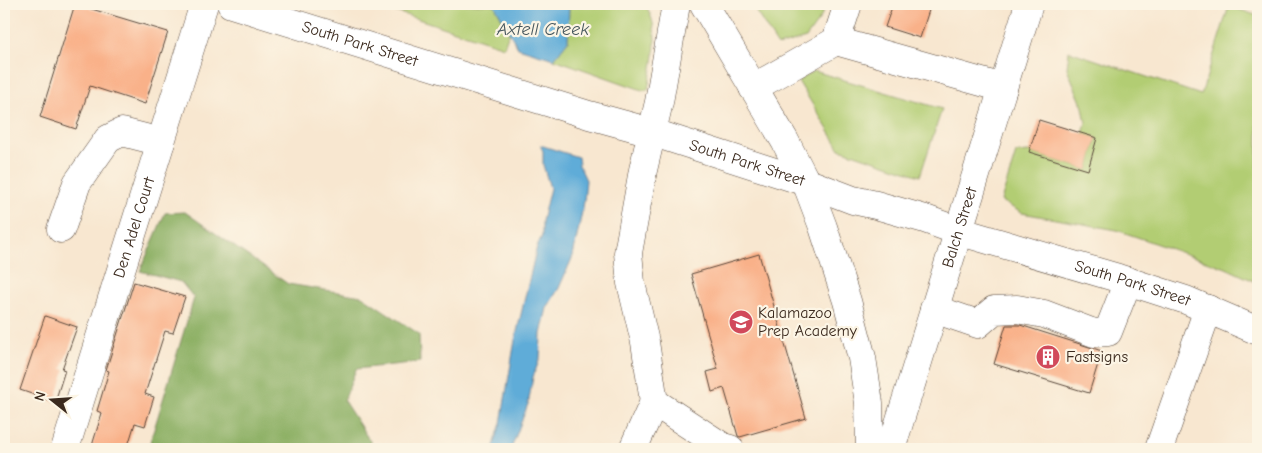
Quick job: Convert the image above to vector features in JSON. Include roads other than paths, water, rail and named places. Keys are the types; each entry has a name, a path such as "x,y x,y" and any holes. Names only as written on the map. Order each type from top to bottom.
{"street":[{"name":"Den Adel Court","path":"65,449 204,4"},
{"name":"South Park Street","path":"231,4 589,115 651,132 806,182 853,200 925,219 958,231 1186,300 1258,330"},
{"path":"633,449 654,402 645,342 631,283 628,252 651,132 659,102 676,4"},
{"path":"704,4 785,140 806,182 823,227 847,301 862,358 869,403 870,449"},
{"path":"753,88 836,41 848,4"},
{"name":"Balch Street","path":"891,449 1029,4"},
{"path":"836,41 1003,88"},
{"path":"61,229 77,183 108,139 122,132 161,142"},
{"path":"934,309 978,324 994,310 1017,309 1044,314 1094,333 1108,332 1128,282"},
{"path":"1159,449 1208,309"},
{"path":"654,402 722,447 730,449"}],"water":[{"name":"Axtell Creek","path":"494,4 569,4 568,41 554,59 518,48"},
{"path":"540,145 578,157 579,165 586,180 584,202 573,256 559,288 547,308 541,334 540,358 533,377 528,404 511,449 493,449 501,423 515,340 537,246 542,236 542,221 550,188 543,165 543,151"}],"place":[{"name":"Kalamazoo Prep Academy","path":"741,322"},
{"name":"Fastsigns","path":"1048,357"}]}
